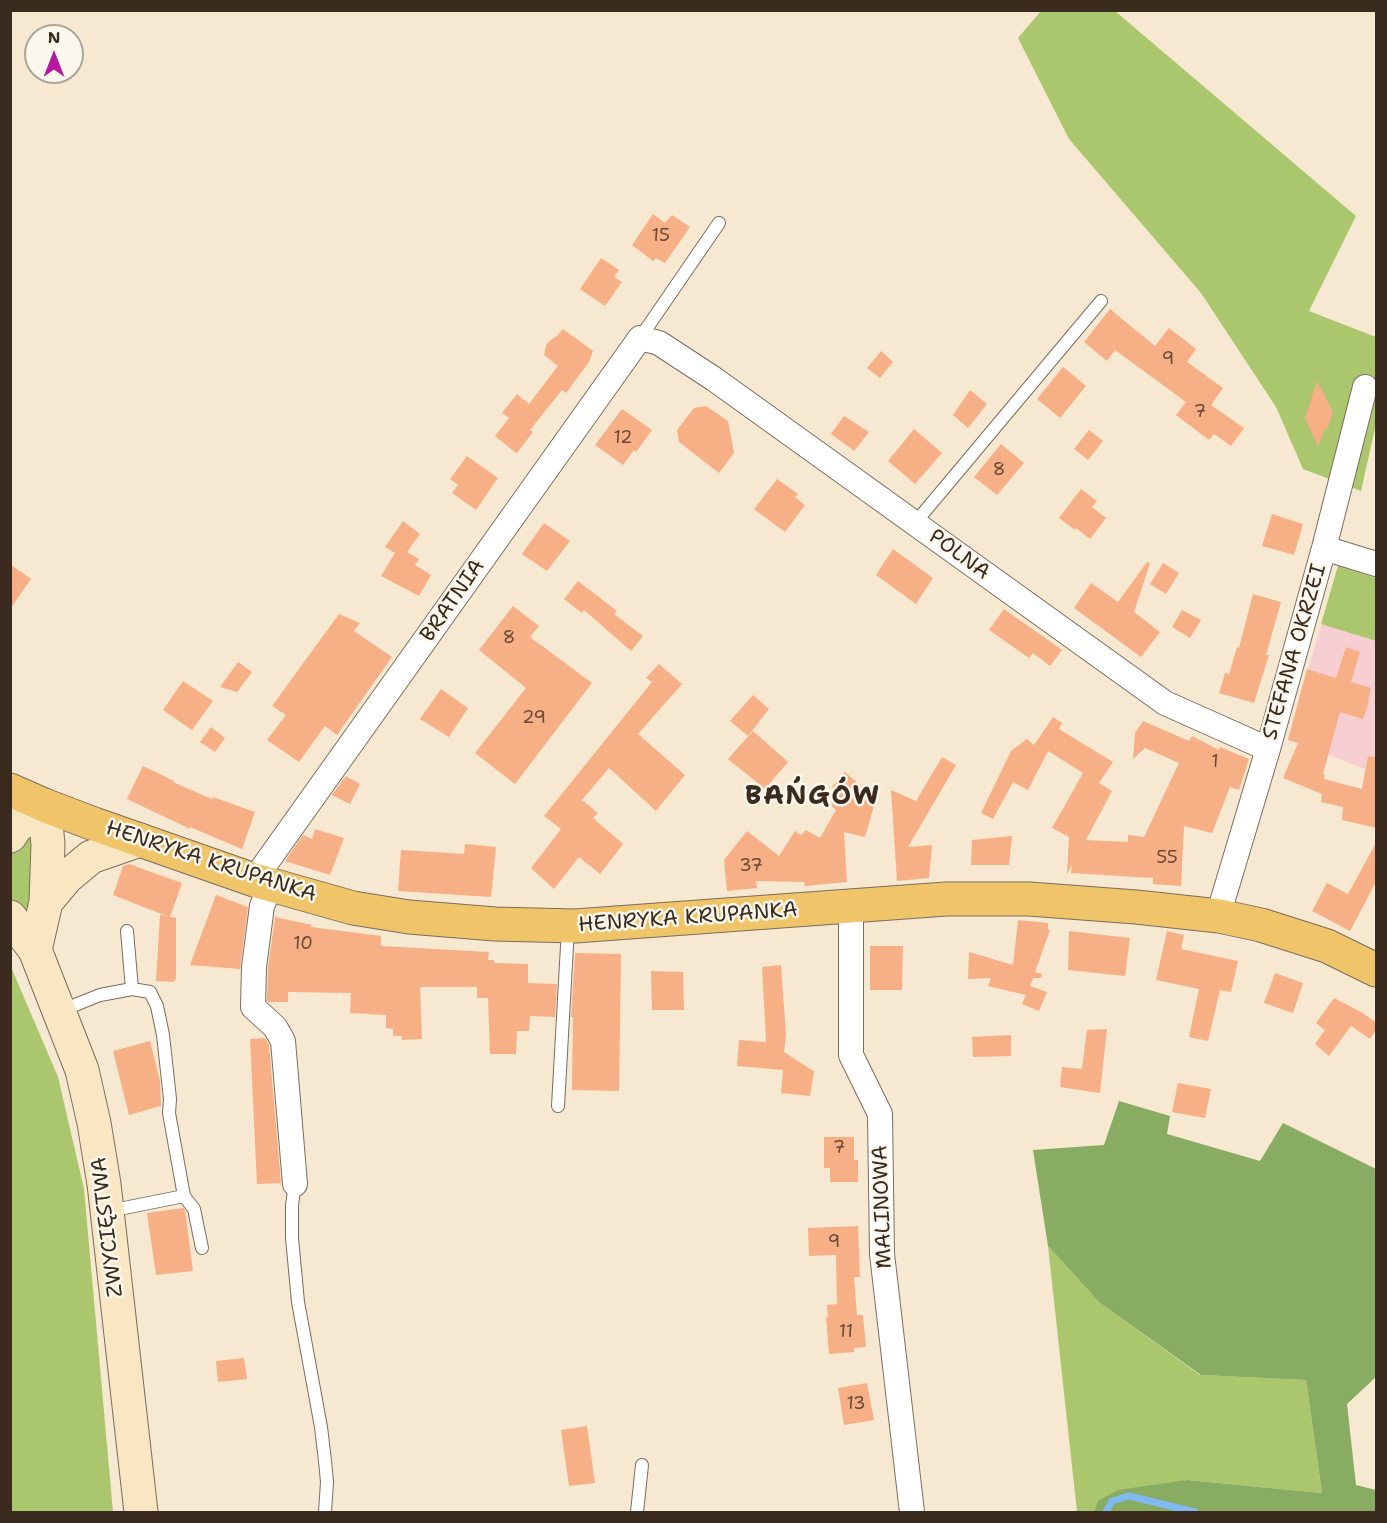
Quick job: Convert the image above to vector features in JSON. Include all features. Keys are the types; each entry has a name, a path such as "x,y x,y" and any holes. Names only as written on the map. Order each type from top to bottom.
{"main road":[{"name":"HENRYKA KRUPANKA","path":"10,790 140,840 263,882 353,908 409,917 495,924 568,926 946,899 1029,899 1219,916 1261,925 1327,946 1377,970"},
{"path":"10,836 16,827 44,805"},
{"path":"35,950 46,902 48,844 44,805"},
{"path":"46,902 67,877 91,857 140,840"},
{"name":"ZWYCIĘSTWA","path":"10,917 35,950 82,1070 94,1124 107,1211 141,1512"}],"street":[{"name":"POLNA","path":"649,340 714,379 1165,703 1268,749"},
{"name":"BRATNIA","path":"295,1184 283,1041 275,1027 253,1007 254,966 263,882 649,340"},
{"name":"STEFANA OKRZEI","path":"1219,916 1324,548 1365,387"},
{"path":"1324,548 1377,564"},
{"name":"MALINOWA","path":"851,907 850,1054 880,1114 882,1254 912,1512"}],"lane":[{"path":"649,340 719,223"},
{"path":"915,523 1101,301"},
{"path":"558,1106 568,926"},
{"path":"127,931 132,989"},
{"path":"59,1012 100,994 132,989 150,992 157,1006 163,1035 170,1099 169,1113 184,1196 194,1209 202,1248"},
{"path":"295,1184 292,1205 292,1238 298,1302 321,1427 327,1482 325,1512"},
{"path":"107,1211 184,1196"},
{"path":"637,1512 642,1465"}],"shaded area":[{"path":"1338,566 1376,578 1376,789 1362,789 1365,769 1288,740"}],"green space":[{"path":"1041,11 1115,11 1356,216 1309,311 1376,337 1376,424 1361,491 1303,469 1276,407 1201,293 1069,139 1018,38"},
{"path":"1338,566 1376,578 1376,641 1321,624"},
{"path":"36,827 34,877 28,913 17,909 11,897 10,855 14,847"},
{"path":"11,967 58,1077 84,1189 113,1512 11,1512"},
{"path":"1119,1101 1170,1116 1167,1134 1260,1161 1283,1123 1376,1169 1376,1377 1347,1404 1356,1485 1376,1490 1376,1512 1094,1512 1098,1501 1118,1490 1187,1480 1322,1493 1306,1380 1201,1375 1100,1303 1048,1246 1033,1150 1104,1145"},
{"path":"1048,1246 1100,1303 1200,1375 1306,1380 1322,1493 1187,1480 1099,1501 1094,1512 1077,1512"}],"building":[{"path":"653,214 665,223 672,215 690,227 665,263 656,258 653,261 632,245"},
{"path":"601,258 619,270 614,277 622,282 605,306 580,289"},
{"path":"1110,309 1155,346 1169,328 1196,349 1187,362 1223,388 1211,405 1244,428 1231,446 1214,434 1209,440 1176,415 1186,402 1115,350 1107,361 1084,342"},
{"path":"563,329 593,351 589,362 566,393 562,390 530,430 533,432 516,453 495,436 509,418 502,413 517,394 529,404 558,366 544,355 548,342"},
{"path":"881,351 893,362 880,378 867,368"},
{"path":"1063,367 1086,386 1060,418 1037,399"},
{"path":"1317,381 1333,412 1318,447 1305,418"},
{"path":"970,390 987,404 968,428 953,415"},
{"path":"706,406 728,421 734,453 719,473 679,442 677,430 694,408"},
{"path":"622,409 652,430 623,465 595,445"},
{"path":"844,416 869,432 854,451 831,434"},
{"path":"914,429 942,453 915,484 888,461"},
{"path":"1089,430 1103,441 1088,460 1074,449"},
{"path":"1001,444 1024,463 997,495 974,477"},
{"path":"467,456 498,478 476,510 452,493 458,485 450,479"},
{"path":"777,479 798,494 795,497 805,505 785,532 754,509"},
{"path":"1081,489 1097,501 1092,507 1106,518 1090,539 1059,518"},
{"path":"1272,514 1303,524 1294,555 1262,546"},
{"path":"403,521 420,534 407,552 419,559 415,565 431,575 419,596 381,576 395,553 385,547"},
{"path":"544,523 570,541 547,571 522,554"},
{"path":"893,549 933,578 916,604 876,575"},
{"path":"1147,562 1150,563 1134,612 1160,632 1141,657 1074,608 1091,583 1118,602"},
{"path":"1163,563 1179,573 1166,594 1150,584"},
{"path":"10,564 31,579 10,609"},
{"path":"578,581 617,611 614,614 643,636 631,651 584,610 582,613 564,599"},
{"path":"1253,594 1281,602 1266,655 1269,655 1254,703 1219,693 1225,673 1229,674 1237,647 1239,648"},
{"path":"513,606 539,626 530,637 592,683 515,784 475,753 526,688 479,650"},
{"path":"1004,609 1062,650 1050,666 1033,653 1029,658 989,630"},
{"path":"1182,610 1201,620 1190,638 1172,627"},
{"path":"339,614 360,623 354,631 392,657 337,735 325,726 299,762 267,740 286,715 272,706"},
{"path":"1346,647 1360,652 1351,682 1371,688 1369,701 1363,719 1340,712 1323,774 1324,779 1362,789 1368,756 1377,757 1377,828 1342,820 1343,807 1321,802 1322,794 1283,778 1298,743 1288,740 1307,669 1336,678"},
{"path":"238,662 252,672 247,679 237,692 220,687"},
{"path":"659,664 682,684 638,734 685,775 656,811 609,768 582,800 598,813 593,818 623,844 600,874 579,857 554,889 531,868 561,829 544,816 652,682 646,678"},
{"path":"183,681 213,701 192,730 163,710"},
{"path":"441,689 468,708 449,737 420,719"},
{"path":"753,695 769,709 748,736 730,721"},
{"path":"1053,717 1062,723 1059,729 1113,762 1099,783 1112,791 1086,840 1128,842 1128,835 1144,837 1179,763 1145,748 1133,759 1135,733 1143,721 1189,741 1192,736 1219,750 1220,747 1249,759 1239,790 1230,787 1212,833 1184,826 1181,886 1153,884 1153,878 1071,873 1072,865 1067,874 1069,837 1052,828 1083,773 1048,751 1028,790 1013,782 993,819 981,813 1011,751 1027,739 1034,745"},
{"path":"211,727 225,738 215,752 200,742"},
{"path":"753,731 788,762 765,789 728,759"},
{"path":"942,757 956,765 908,847 932,845 929,878 897,881 891,790 916,801"},
{"path":"143,766 212,799 213,797 255,812 242,849 190,827 190,829 127,799"},
{"path":"845,772 876,799 865,837 844,832 847,882 805,886 804,882 756,881 757,888 727,891 724,860 747,831 779,856 795,831 801,835 806,830 820,838 836,810 831,805 840,794 832,787"},
{"path":"346,776 360,784 350,804 332,795"},
{"path":"315,829 344,838 330,875 285,861 303,835 312,839"},
{"path":"1012,836 1009,865 971,865 972,840"},
{"path":"1377,841 1377,880 1350,931 1312,911 1327,883 1348,894"},
{"path":"465,844 496,847 491,897 398,891 401,850 464,854"},
{"path":"129,864 182,883 170,917 176,918 175,982 156,981 160,915 169,917 113,895 123,866"},
{"path":"216,895 248,907 240,969 190,965"},
{"path":"275,917 312,925 311,927 381,936 381,946 489,952 488,960 494,960 494,963 528,964 528,983 557,984 555,1017 530,1016 529,1031 517,1031 516,1054 490,1054 488,998 477,998 477,987 420,987 422,1039 402,1040 402,1036 393,1036 393,1029 386,1028 386,1015 350,1013 351,993 288,992 288,1002 269,1002 267,1001 268,968"},
{"path":"1018,920 1048,923 1048,930 1050,930 1035,972 1042,974 1041,978 1033,978 1030,986 1047,992 1039,1011 1022,1004 1026,995 988,986 991,978 968,979 969,952 1013,965"},
{"path":"1069,931 1130,938 1125,976 1068,970"},
{"path":"1167,931 1184,935 1181,949 1238,961 1231,992 1220,990 1208,1041 1189,1037 1199,989 1156,980"},
{"path":"870,946 903,946 902,990 870,990"},
{"path":"575,953 621,954 619,1091 572,1090 573,1017 571,1017"},
{"path":"781,965 786,1035 784,1052 815,1072 810,1096 781,1093 783,1070 737,1066 739,1040 766,1042 762,967"},
{"path":"651,971 683,972 684,1010 652,1010"},
{"path":"1275,973 1303,983 1293,1013 1264,1003"},
{"path":"1334,998 1377,1023 1377,1029 1370,1039 1351,1026 1329,1056 1315,1044 1325,1030 1316,1023"},
{"path":"1107,1029 1100,1093 1060,1087 1062,1067 1082,1069 1087,1030"},
{"path":"1011,1035 1011,1056 973,1057 972,1037"},
{"path":"265,1038 269,1045 281,1183 257,1184 250,1039"},
{"path":"150,1041 160,1081 161,1106 129,1115 113,1051"},
{"path":"1178,1083 1211,1089 1205,1118 1172,1112"},
{"path":"824,1137 854,1137 854,1160 858,1160 858,1182 830,1182 830,1168 824,1168"},
{"path":"183,1208 193,1271 156,1275 147,1213"},
{"path":"858,1226 860,1277 854,1277 857,1315 863,1315 866,1347 854,1348 854,1352 829,1354 826,1317 828,1317 827,1305 837,1304 836,1255 809,1256 808,1228"},
{"path":"244,1358 247,1379 218,1382 216,1361"},
{"path":"867,1383 874,1420 844,1425 838,1388"},
{"path":"587,1426 595,1483 569,1486 561,1430"}],"waterway":[{"path":"1106,1512 1112,1501 1129,1496 1195,1512"}],"district":[{"name":"BAŃGÓW","path":"813,797"}]}
